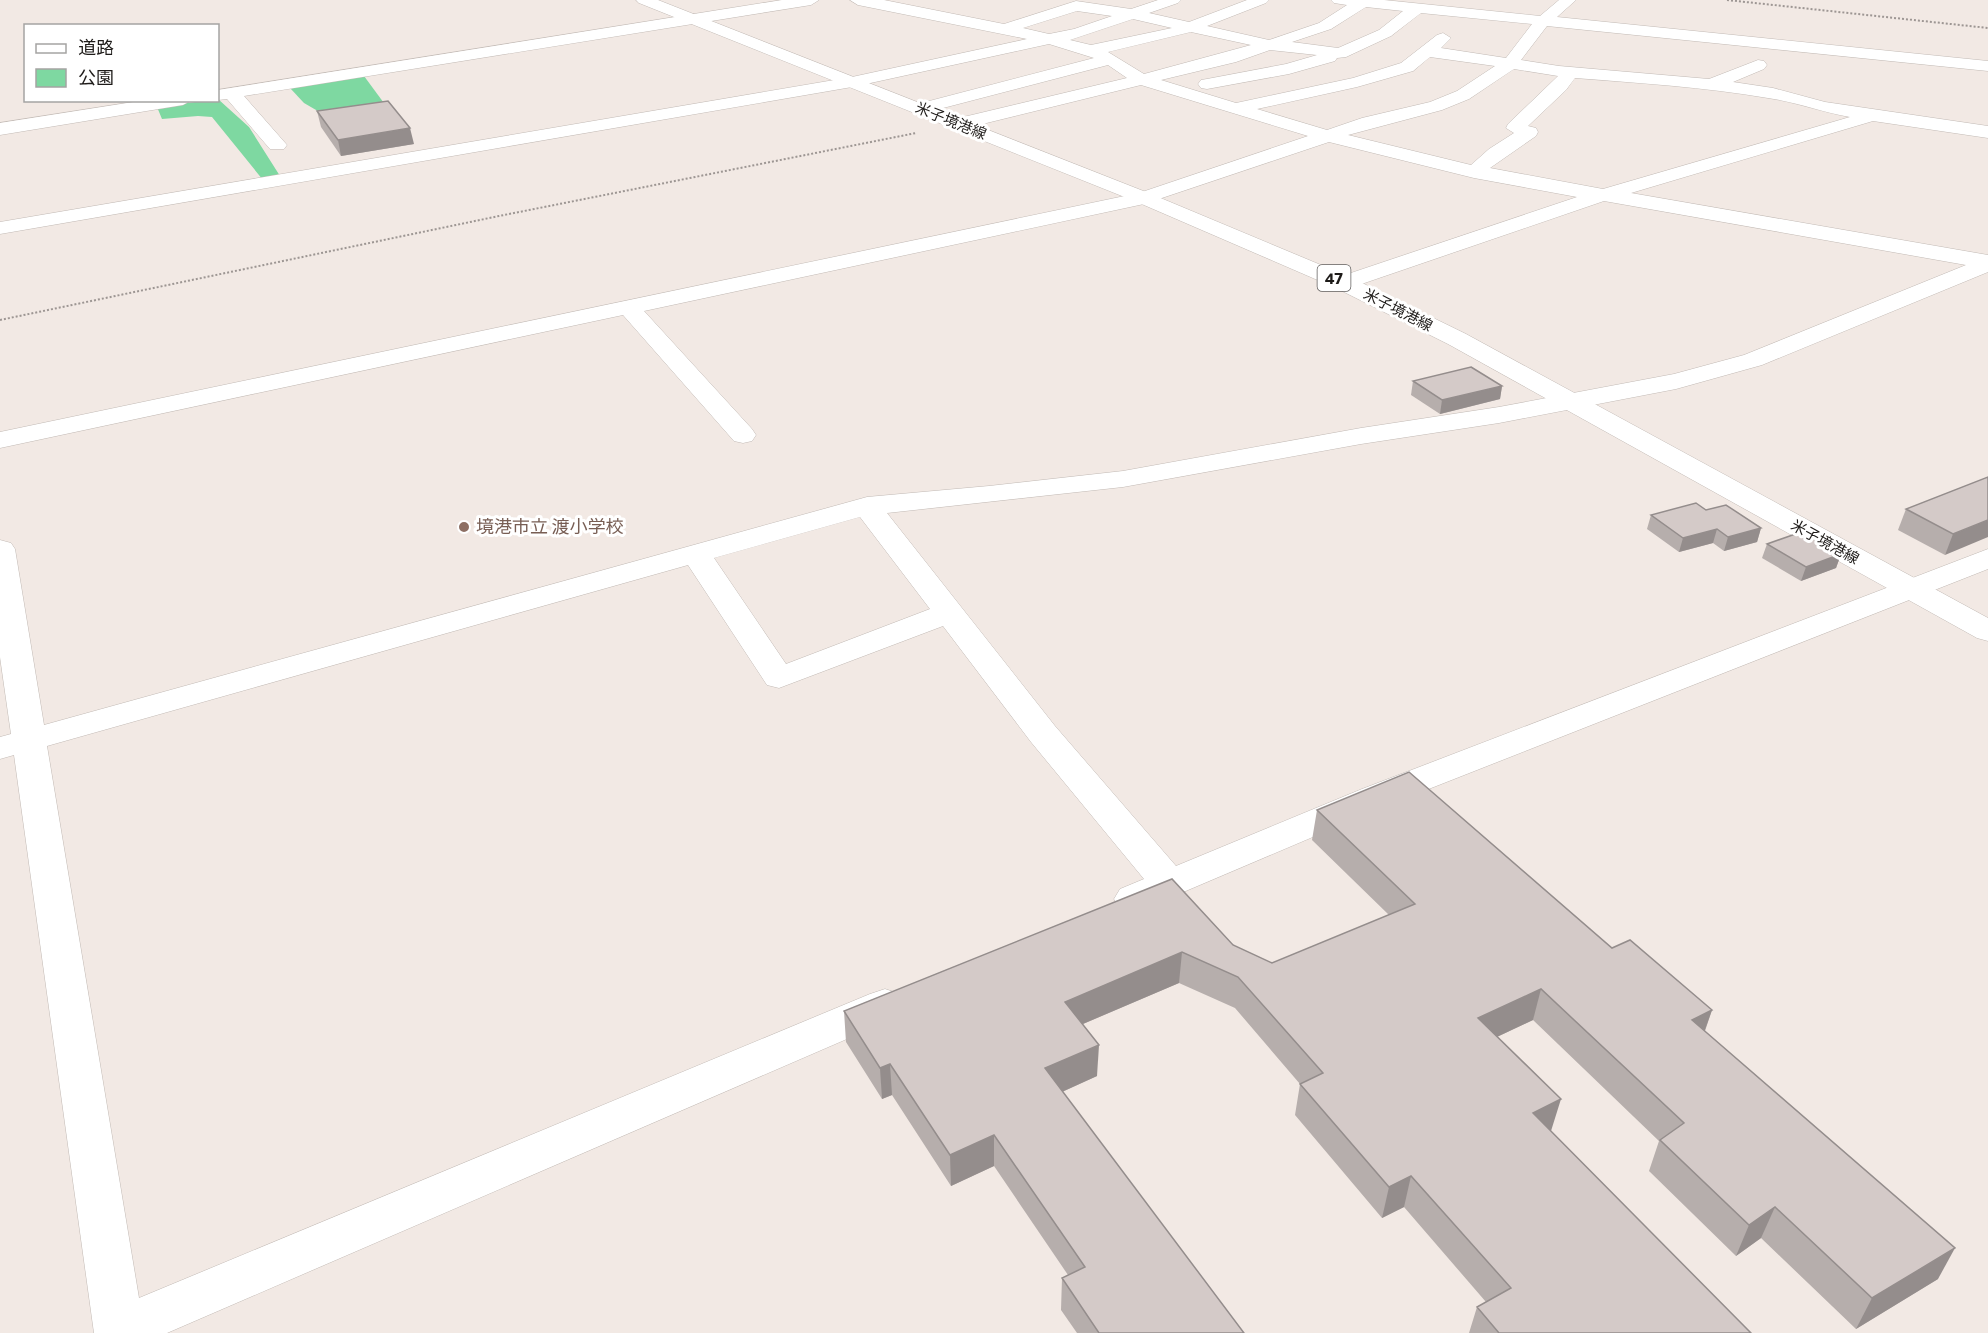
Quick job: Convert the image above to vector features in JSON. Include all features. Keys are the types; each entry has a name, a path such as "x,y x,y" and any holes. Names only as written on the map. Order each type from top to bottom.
{"street":[{"name":"米子境港線","path":"644,0 1144,198 1344,282 1457,339 1988,632"},
{"path":"224,94 811,0"},
{"path":"858,0 1005,29 1092,50 1112,59 1140,79 1238,108 1277,123 1330,135 1403,156 1474,172 1988,263"},
{"path":"1045,0 1082,3 1270,45 1340,53 1407,67"},
{"path":"0,228 852,82 1078,33 1173,0"},
{"path":"1092,50 1188,28 1261,0"},
{"path":"1339,0 1539,26 1653,49"},
{"path":"0,440 1144,198 1330,135 1436,106 1463,95 1509,65 1539,26 1568,0"},
{"path":"1005,29 1082,3"},
{"path":"958,124 1070,99 1140,79 1230,58 1325,26 1362,3"},
{"path":"1177,90 1289,69 1340,53 1385,33 1416,9"},
{"path":"1433,11 1433,14 1465,19 1982,65"},
{"path":"1238,108 1358,82 1407,67 1465,19"},
{"path":"1427,51 1509,65 1710,84 1773,93 1822,107 1988,132"},
{"path":"920,109 1112,59"},
{"path":"1710,84 1764,65 1729,61"},
{"path":"1886,72 1936,73 1982,65"},
{"path":"1474,172 1496,153 1529,132 1515,128 1560,86 1570,72"},
{"path":"224,94 277,145"},
{"path":"0,129 170,102"},
{"path":"1344,282 1603,195 1848,124 1871,115"},
{"path":"14,744 867,506 989,495 1123,478 1676,381 1752,360 1988,263"},
{"path":"629,308 743,435"},
{"path":"867,506 1043,734 1169,884"},
{"path":"0,549 14,744 119,1331 917,991"},
{"path":"696,554 779,678 949,613"},
{"path":"1103,912 1375,797 1988,558"}],"path":[{"path":"1726,0 1988,28"},
{"path":"0,320 499,216 958,124"}],"green space":[{"path":"364,76 392,114 335,121 304,103 290,88"},
{"path":"219,100 249,127 280,176 263,180 212,117 162,119 157,107 195,102 219,102"}],"building":[{"path":"388,101 410,128 338,140 317,111"},
{"path":"1471,367 1502,386 1442,400 1413,381"},
{"path":"1988,477 1988,520 1953,534 1906,509"},
{"path":"1696,503 1706,510 1726,505 1761,528 1728,537 1717,529 1683,538 1651,515"},
{"path":"1801,532 1841,554 1806,567 1767,544"},
{"path":"1409,772 1612,948 1630,940 1712,1010 1692,1020 1955,1248 1872,1298 1775,1207 1749,1225 1660,1140 1684,1123 1541,989 1478,1018 1561,1099 1533,1113 1751,1333 1499,1333 1477,1307 1511,1288 1411,1176 1389,1187 1300,1084 1323,1073 1238,977 1182,952 1065,1002 1099,1045 1045,1068 1244,1333 1099,1333 1062,1278 1085,1267 994,1135 950,1155 890,1064 880,1068 844,1011 1172,879 1233,945 1272,963 1415,904 1317,810"}],"place":[{"name":"境港市立 渡小学校","path":"464,527"}]}
